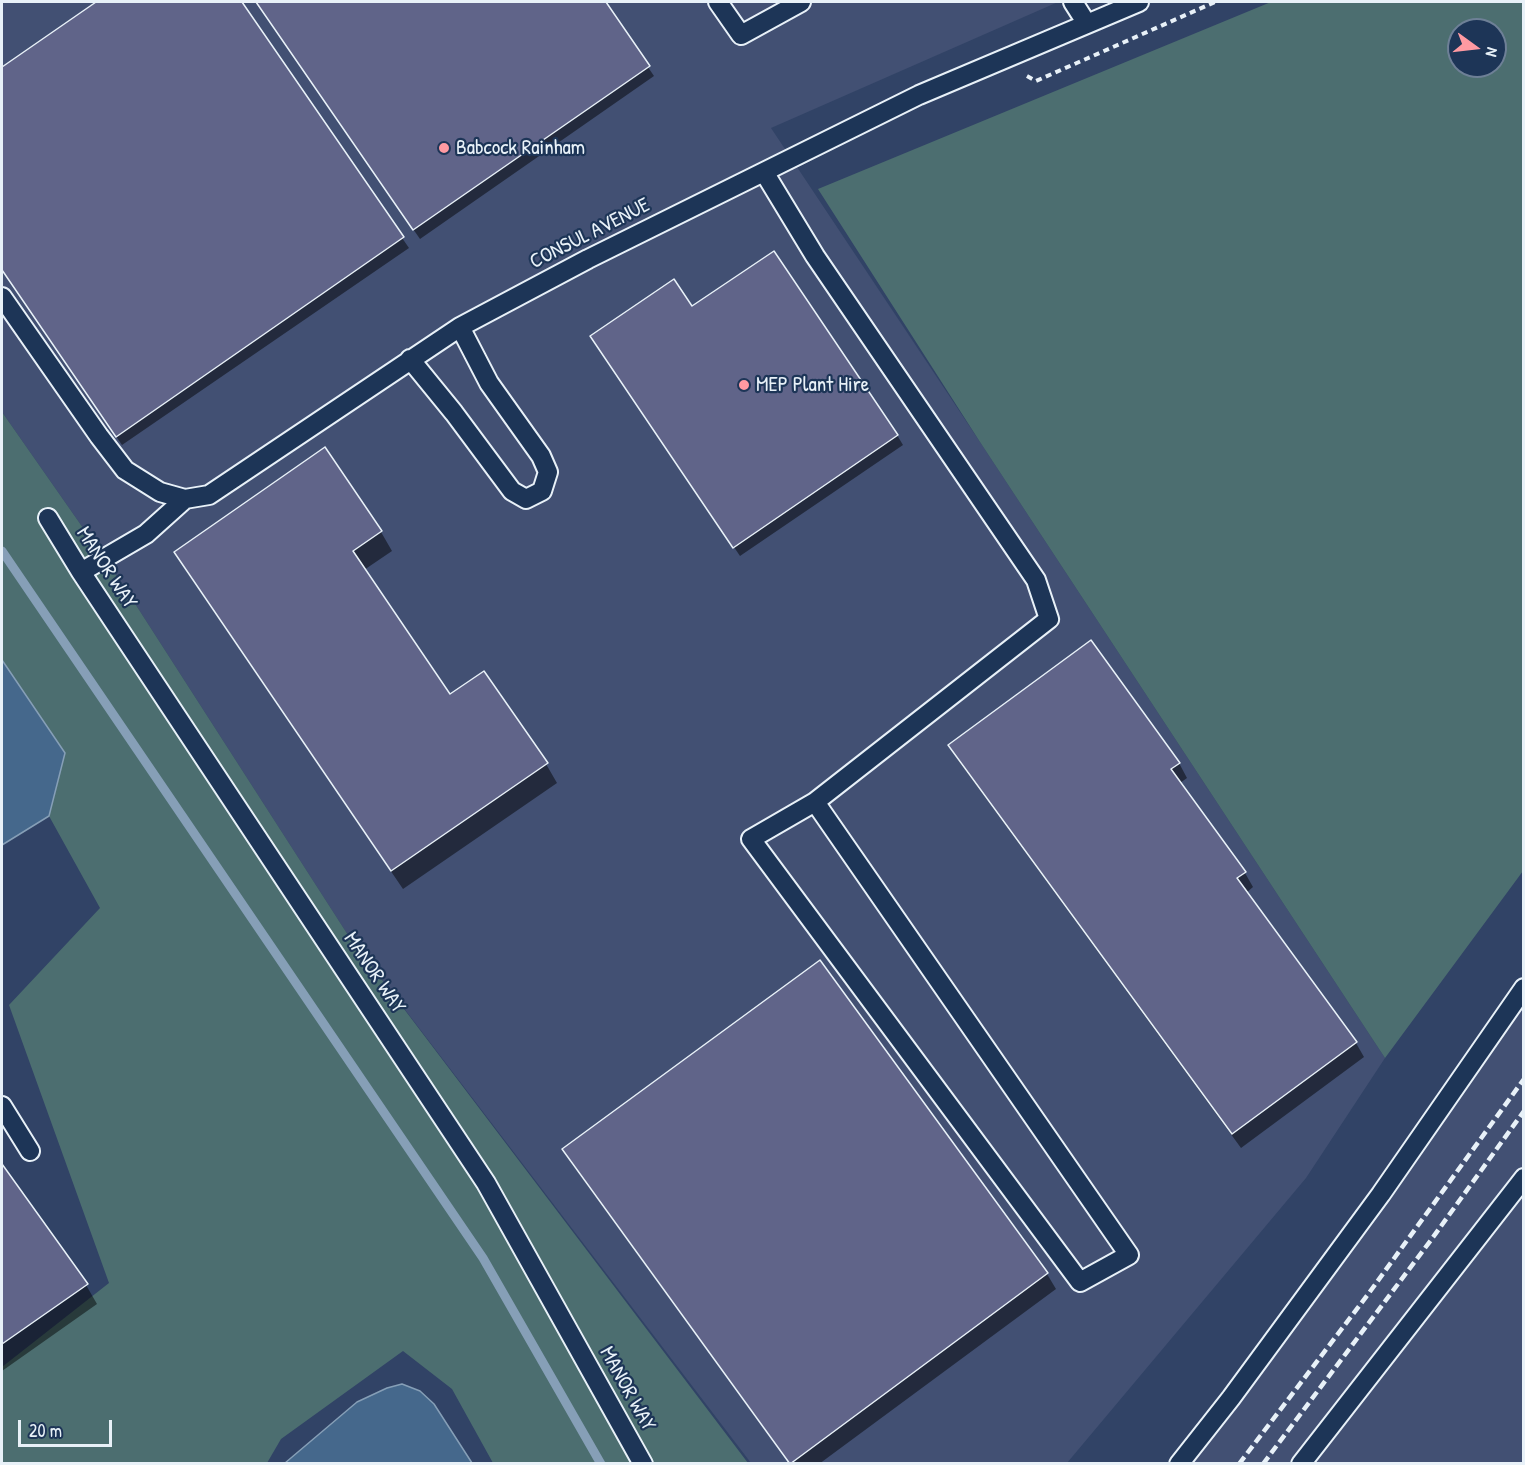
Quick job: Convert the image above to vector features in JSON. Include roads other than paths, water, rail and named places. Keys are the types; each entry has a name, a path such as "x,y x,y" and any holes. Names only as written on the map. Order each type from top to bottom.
{"lane":[{"path":"718,2 741,35 801,2"},
{"path":"1073,2 1087,24"},
{"name":"CONSUL AVENUE","path":"184,499 209,495 460,327 588,259 919,95 1139,2"},
{"path":"764,172 815,256 1036,580 1049,620 815,802 751,838 1080,1282 1129,1256 815,802"},
{"path":"2,297 125,470 160,492 184,499"},
{"path":"411,359 454,412 512,491 526,499 542,491 548,472 541,456 489,383 460,327"},
{"path":"81,572 146,534 184,499"},
{"name":"MANOR WAY","path":"48,518 81,572 486,1183 643,1464"},
{"path":"1179,1464 1231,1398 1381,1194 1524,988"},
{"path":"2,1106 30,1151"},
{"path":"1301,1464 1524,1178"}],"waterway":[{"path":"2,551 483,1258 601,1464"}],"railway":[{"path":"1239,1464 1369,1293 1524,1079"},
{"path":"1263,1464 1431,1240 1524,1111"}],"place":[{"name":"Babcock Rainham","path":"444,148"},
{"name":"MEP Plant Hire","path":"744,385"}]}
